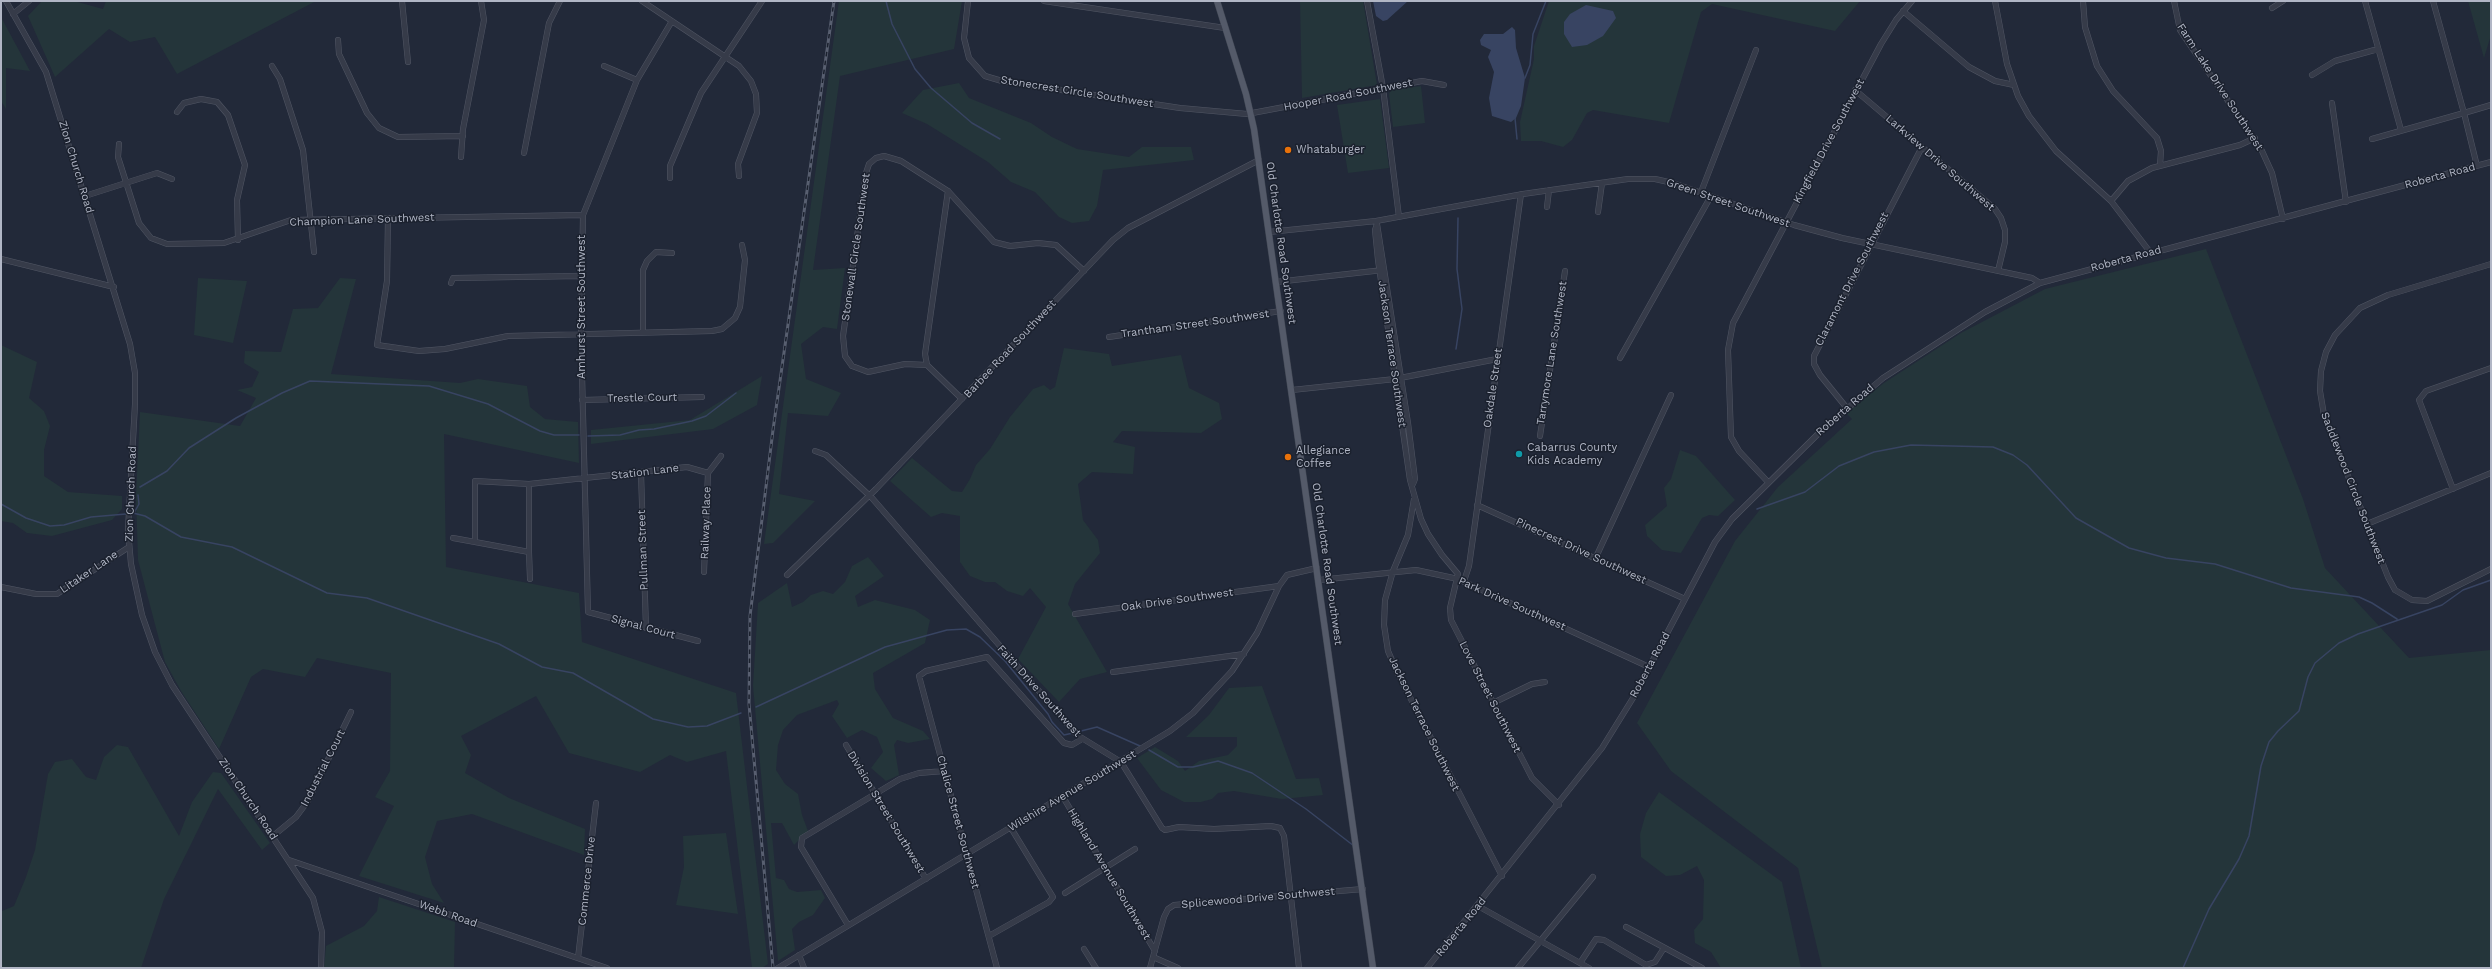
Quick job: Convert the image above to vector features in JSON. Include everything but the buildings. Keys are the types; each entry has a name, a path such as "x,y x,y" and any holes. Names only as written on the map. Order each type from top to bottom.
{"main road":[{"name":"Old Charlotte Road Southwest","path":"1217,1 1251,114 1259,160 1373,968"}],"street":[{"name":"Zion Church Road","path":"6,1 46,72 114,287 130,344 135,373 129,547 135,588 142,615 162,668 305,883 319,914 322,932 321,968"},
{"path":"14,14 29,1"},
{"path":"402,1 408,62"},
{"path":"461,157 463,136 483,28 484,8 482,1"},
{"path":"524,153 549,23 560,1"},
{"path":"642,1 725,57 748,75 757,102 754,125 738,164 739,176"},
{"path":"670,178 670,166 693,109 762,1"},
{"name":"Stonecrest Circle Southwest","path":"968,1 965,24 965,49 971,63 978,71 995,80 1180,108 1251,114"},
{"path":"1044,1 1225,28"},
{"path":"1367,1 1383,88 1399,217"},
{"name":"Kingfield Drive Southwest","path":"1768,482 1739,451 1731,436 1728,350 1732,323 1887,32 1912,1"},
{"path":"1995,1 2004,49 2014,85 2029,116 2056,151 2111,201 2150,252"},
{"path":"2083,1 2085,27 2096,66 2113,91 2157,138 2161,151 2160,165"},
{"name":"Farm Lake Drive Southwest","path":"2174,1 2180,30 2255,138 2272,173 2283,218"},
{"path":"2272,8 2283,1"},
{"path":"2365,1 2401,130"},
{"path":"2433,1 2477,166"},
{"path":"1903,11 1969,67 1995,81 2014,85"},
{"name":"Amhurst Street Southwest","path":"588,612 581,334 583,215 637,80 672,21"},
{"path":"338,40 338,54 367,113 379,128 398,136 463,136"},
{"path":"2312,76 2335,61 2378,49"},
{"path":"1701,192 1756,50"},
{"path":"272,66 280,79 303,150 314,252"},
{"path":"604,66 637,80"},
{"name":"Hooper Road Southwest","path":"1251,114 1422,81 1444,85"},
{"name":"Larkview Drive Southwest","path":"1855,90 1995,209 2006,230 2005,242 1998,271"},
{"path":"176,112 184,102 201,99 217,102 228,115 245,166 237,200 238,240"},
{"path":"2332,103 2346,202"},
{"path":"2372,139 2491,105"},
{"path":"2111,201 2128,181 2160,165 2240,145 2255,138"},
{"name":"Champion Lane Southwest","path":"119,144 118,157 139,223 144,232 157,242 224,243 238,240 291,220 583,215"},
{"name":"Claramont Drive Southwest","path":"1846,408 1820,375 1814,364 1814,356 1870,244 1922,147"},
{"name":"Stonewall Circle Southwest","path":"927,365 905,364 868,372 859,370 852,366 845,356 843,336 866,173 869,164 879,157 889,157 926,176 948,191 994,242 1010,246 1049,243 1059,248 1084,271"},
{"name":"Barbee Road Southwest","path":"787,575 869,496 1113,240 1128,228 1259,160"},
{"name":"Roberta Road","path":"1427,968 1559,805 1602,748 1650,667 1721,534 1768,482 1846,408 1883,378 1985,312 2040,283 2150,252 2346,202 2491,162"},
{"path":"85,196 157,174 172,179"},
{"name":"Green Street Southwest","path":"1269,232 1377,223 1399,217 1521,194 1602,182 1655,179 1701,192 1786,222 1870,244 2032,278 2040,283"},
{"path":"1598,212 1602,182"},
{"path":"1547,207 1549,190"},
{"path":"948,191 925,354 927,365 962,400"},
{"name":"Oakdale Street","path":"1464,581 1469,566 1521,194"},
{"path":"1620,358 1712,196"},
{"path":"388,218 388,281 377,345 419,351 445,348 508,336 712,331 722,329 730,323 740,307 745,260 742,245"},
{"name":"Jackson Terrace Southwest","path":"1377,223 1386,270 1415,479 1413,484 1414,494 1428,534 1442,555 1458,574 1458,579"},
{"name":"Jackson Terrace Southwest","path":"1377,223 1375,230 1380,271 1410,480 1413,484"},
{"path":"643,332 643,270 647,261 656,252 672,252"},
{"path":"1,259 114,287"},
{"name":"Saddlewood Circle Southwest","path":"2491,264 2388,295 2360,308 2335,335 2326,352 2320,377 2322,408 2388,577 2395,590 2406,598 2419,601 2434,598 2491,569"},
{"path":"1276,282 1386,270"},
{"name":"Tarrymore Lane Southwest","path":"1540,436 1565,271"},
{"path":"451,283 453,278 581,276"},
{"name":"Trantham Street Southwest","path":"1109,337 1280,311"},
{"path":"1292,390 1395,379 1497,359"},
{"path":"2453,489 2419,400 2426,391 2491,368"},
{"path":"1596,557 1672,395"},
{"name":"Trestle Court","path":"582,400 702,397"},
{"name":"Faith Drive Southwest","path":"815,451 826,454 869,496 1073,731 1079,737 1121,762 1158,823 1165,830 1179,827 1214,830 1271,826 1280,828 1284,836 1292,895 1299,968"},
{"path":"708,473 721,456"},
{"name":"Station Lane","path":"475,542 476,481 529,484 687,467 708,473"},
{"name":"Pullman Street","path":"641,473 646,628"},
{"name":"Railway Place","path":"704,572 708,473"},
{"path":"2367,524 2491,473"},
{"path":"529,484 530,579"},
{"name":"Jackson Terrace Southwest","path":"1414,494 1408,535 1393,570 1383,611 1388,651 1398,674 1502,876"},
{"name":"Pinecrest Drive Southwest","path":"1477,505 1596,557 1685,599"},
{"path":"453,538 529,552"},
{"name":"Litaker Lane","path":"1,587 36,594 57,594 129,547"},
{"name":"Wilshire Avenue Southwest","path":"778,968 966,854 1012,828 1170,731 1193,713 1216,690 1244,654 1268,613 1279,586 1287,575 1317,568"},
{"name":"Park Drive Southwest","path":"1319,580 1393,570 1424,570 1464,581 1650,667"},
{"name":"Love Street Southwest","path":"1458,579 1450,608 1451,620 1532,778 1559,805"},
{"name":"Oak Drive Southwest","path":"1075,614 1279,586"},
{"name":"Signal Court","path":"588,612 698,641"},
{"path":"1113,672 1244,654"},
{"name":"Chalice Street Southwest","path":"997,968 919,676 926,671 987,657 1064,743 1072,745 1079,737"},
{"path":"1493,703 1532,684 1545,682"},
{"name":"Industrial Court","path":"273,836 296,817 308,801 351,712"},
{"name":"Division Street Southwest","path":"846,745 926,879"},
{"path":"848,925 800,844 806,834 908,776 944,771"},
{"name":"Highland Avenue Southwest","path":"1063,797 1155,951"},
{"name":"Commerce Drive","path":"578,958 596,803"},
{"path":"989,936 1049,902 1053,897 1012,828"},
{"path":"1065,893 1135,849"},
{"name":"Webb Road","path":"289,860 607,968"},
{"path":"1518,968 1593,877"},
{"name":"Splicewood Drive Southwest","path":"1150,968 1164,917 1168,909 1174,905 1363,889"},
{"path":"1478,906 1589,968"},
{"path":"1626,927 1702,968"},
{"path":"1580,963 1596,939 1604,940 1646,965 1655,962 1664,948"},
{"path":"1084,949 1096,968"},
{"path":"799,955 804,968"},
{"path":"1153,958 1178,968"}],"shaded area":[{"path":"42,1 74,1 103,9 106,1 316,1 177,74 155,37 130,42 109,29 55,77 28,16"},
{"path":"839,1 962,1 954,49 840,76 813,270 845,268 837,329 823,327 801,344 806,379 841,393 828,416 788,413 779,494 815,501 773,543 764,544"},
{"path":"1300,1 1363,1 1377,85 1302,98"},
{"path":"1549,1 1860,1 1835,31 1712,4 1701,12 1669,123 1593,110 1587,113 1572,140 1563,147 1541,141 1521,141 1520,122 1534,59 1534,46"},
{"path":"2468,1 2491,1 2491,35 2484,58"},
{"path":"1,17 30,71 6,68 6,109 1,101"},
{"path":"959,83 969,98 1031,123 1052,137 1077,149 1129,157 1142,147 1191,147 1194,160 1103,170 1097,206 1089,221 1072,223 1059,217 1035,192 1011,182 988,162 927,124 902,113 923,90"},
{"path":"1421,86 1425,123 1393,127 1389,94 1391,90"},
{"path":"1380,99 1389,168 1348,173 1337,105"},
{"path":"2206,249 2303,499 2325,568 2409,658 2491,650 2491,968 1822,968 1798,868 1671,771 1637,723 1735,541 1778,487 1852,419 1846,413 1884,383 1961,333 2045,289"},
{"path":"198,278 247,281 233,343 194,335"},
{"path":"340,278 356,279 331,374 460,383 478,379 527,386 530,407 545,419 578,422 579,463 444,434 446,567 579,593 582,642 736,693 768,964 762,968 752,968 726,751 687,762 670,755 640,772 569,753 536,696 461,736 471,755 465,773 509,798 585,829 584,855 472,814 437,821 425,857 432,884 444,903 359,876 394,806 375,797 390,771 391,673 317,658 305,677 263,669 251,677 219,749 181,691 165,662 138,560 136,495 140,412 240,426 256,398 237,390 252,387 259,372 244,363 245,351 281,352 293,309 318,308"},
{"path":"1,345 37,362 29,398 44,411 50,426 44,450 44,476 68,492 122,496 122,509 112,520 52,536 27,533 13,523 1,521"},
{"path":"1064,348 1109,354 1112,366 1181,355 1189,388 1219,403 1222,419 1201,433 1122,431 1113,442 1135,447 1133,474 1092,472 1078,484 1083,520 1098,540 1100,553 1075,584 1068,604 1107,672 1080,679 1059,702 1018,659 1046,607 1030,588 1023,596 1007,591 995,582 985,582 970,576 960,562 960,516 942,513 931,517 890,481 912,458 952,491 962,492 976,465 990,449 1010,417 1033,389 1044,385 1050,390 1055,387"},
{"path":"762,376 757,405 713,429 591,444 591,430 690,420"},
{"path":"1680,450 1696,456 1735,500 1718,516 1709,515 1702,518 1681,553 1662,550 1647,536 1645,525 1667,506 1664,488 1671,479"},
{"path":"868,557 884,576 855,596 858,607 875,600 915,610 930,620 925,643 873,673 875,689 893,718 923,731 930,739 908,743 897,740 894,745 899,775 886,781 871,768 883,752 877,737 862,730 847,738 832,716 839,704 837,700 797,715 783,730 778,745 776,770 785,784 798,794 802,815 808,831 794,845 782,823 771,823 776,878 784,880 789,889 797,892 821,890 825,898 813,915 799,922 792,929 795,950 778,961 753,686 758,603 787,583 792,607 803,602 811,595 823,591 833,594 845,582 852,566"},
{"path":"1262,686 1296,779 1319,778 1323,795 1282,799 1234,791 1218,793 1212,799 1201,802 1184,802 1161,790 1137,758 1155,747 1178,761 1185,771 1199,761 1228,755 1237,746 1237,737 1186,737 1209,715 1229,688"},
{"path":"117,745 128,747 179,836 192,802 213,772 221,773 270,843 262,850 218,789 164,899 141,968 1,968 1,914 2,911 14,906 26,877 35,850 48,774 55,762 72,759 86,777 96,780 104,757"},
{"path":"1659,792 1782,882 1801,968 1721,968 1711,952 1695,943 1694,930 1703,919 1704,880 1697,866 1680,875 1666,876 1641,857 1640,834 1646,813"},
{"path":"726,833 738,914 676,905 684,867 683,836"},
{"path":"379,897 455,922 454,968 324,968 326,946 364,926 377,911"}],"water":[{"path":"1373,1 1408,1 1387,20 1383,21 1376,16"},
{"path":"1586,5 1613,11 1616,18 1603,36 1587,45 1572,47 1564,34 1564,22 1570,14"},
{"path":"1512,27 1515,30 1516,48 1525,78 1521,106 1516,118 1511,122 1492,116 1489,98 1494,72 1488,57 1491,50 1481,45 1480,40 1484,34 1503,34"}],"waterway":[{"path":"886,1 892,24 915,69 931,88 972,123 1000,139"},
{"path":"1525,78 1530,65 1533,34 1546,1"},
{"path":"1515,118 1517,139"},
{"path":"1456,349 1462,309 1457,269 1458,218"},
{"path":"140,487 167,471 189,448 236,418 282,393 310,381 429,386 488,404 540,431 554,435 579,435"},
{"path":"588,436 620,435 639,430 654,429 692,421 706,416 736,393"},
{"path":"1757,509 1805,492 1839,466 1874,452 1911,445 1993,447 2013,455 2027,465 2076,518 2129,548 2166,558 2215,564 2291,588 2359,597 2372,603 2397,619"},
{"path":"134,513 139,504 138,495"},
{"path":"1,504 26,518 50,526 64,525 91,517 126,514"},
{"path":"133,513 145,516 181,537 232,547 327,593 367,598 499,644 542,667 573,673 653,719 688,727 707,726 741,713"},
{"path":"2183,968 2209,909 2239,859 2249,836 2261,766 2269,742 2299,711 2308,677 2315,663 2339,643 2358,634 2442,605 2463,590 2491,580"},
{"path":"756,707 885,647 947,630 966,629 980,637 1005,661 1048,714 1052,722 1064,735 1073,733"},
{"path":"1077,732 1097,727 1140,746"},
{"path":"1149,750 1178,767 1193,767 1218,761 1252,773 1306,809 1354,846"}],"railway":[{"path":"773,968 749,704 750,616 773,430 834,1"}],"place":[{"name":"Whataburger","path":"1288,150"},
{"name":"Cabarrus County Kids Academy","path":"1519,454"},
{"name":"Allegiance Coffee","path":"1288,457"}]}
